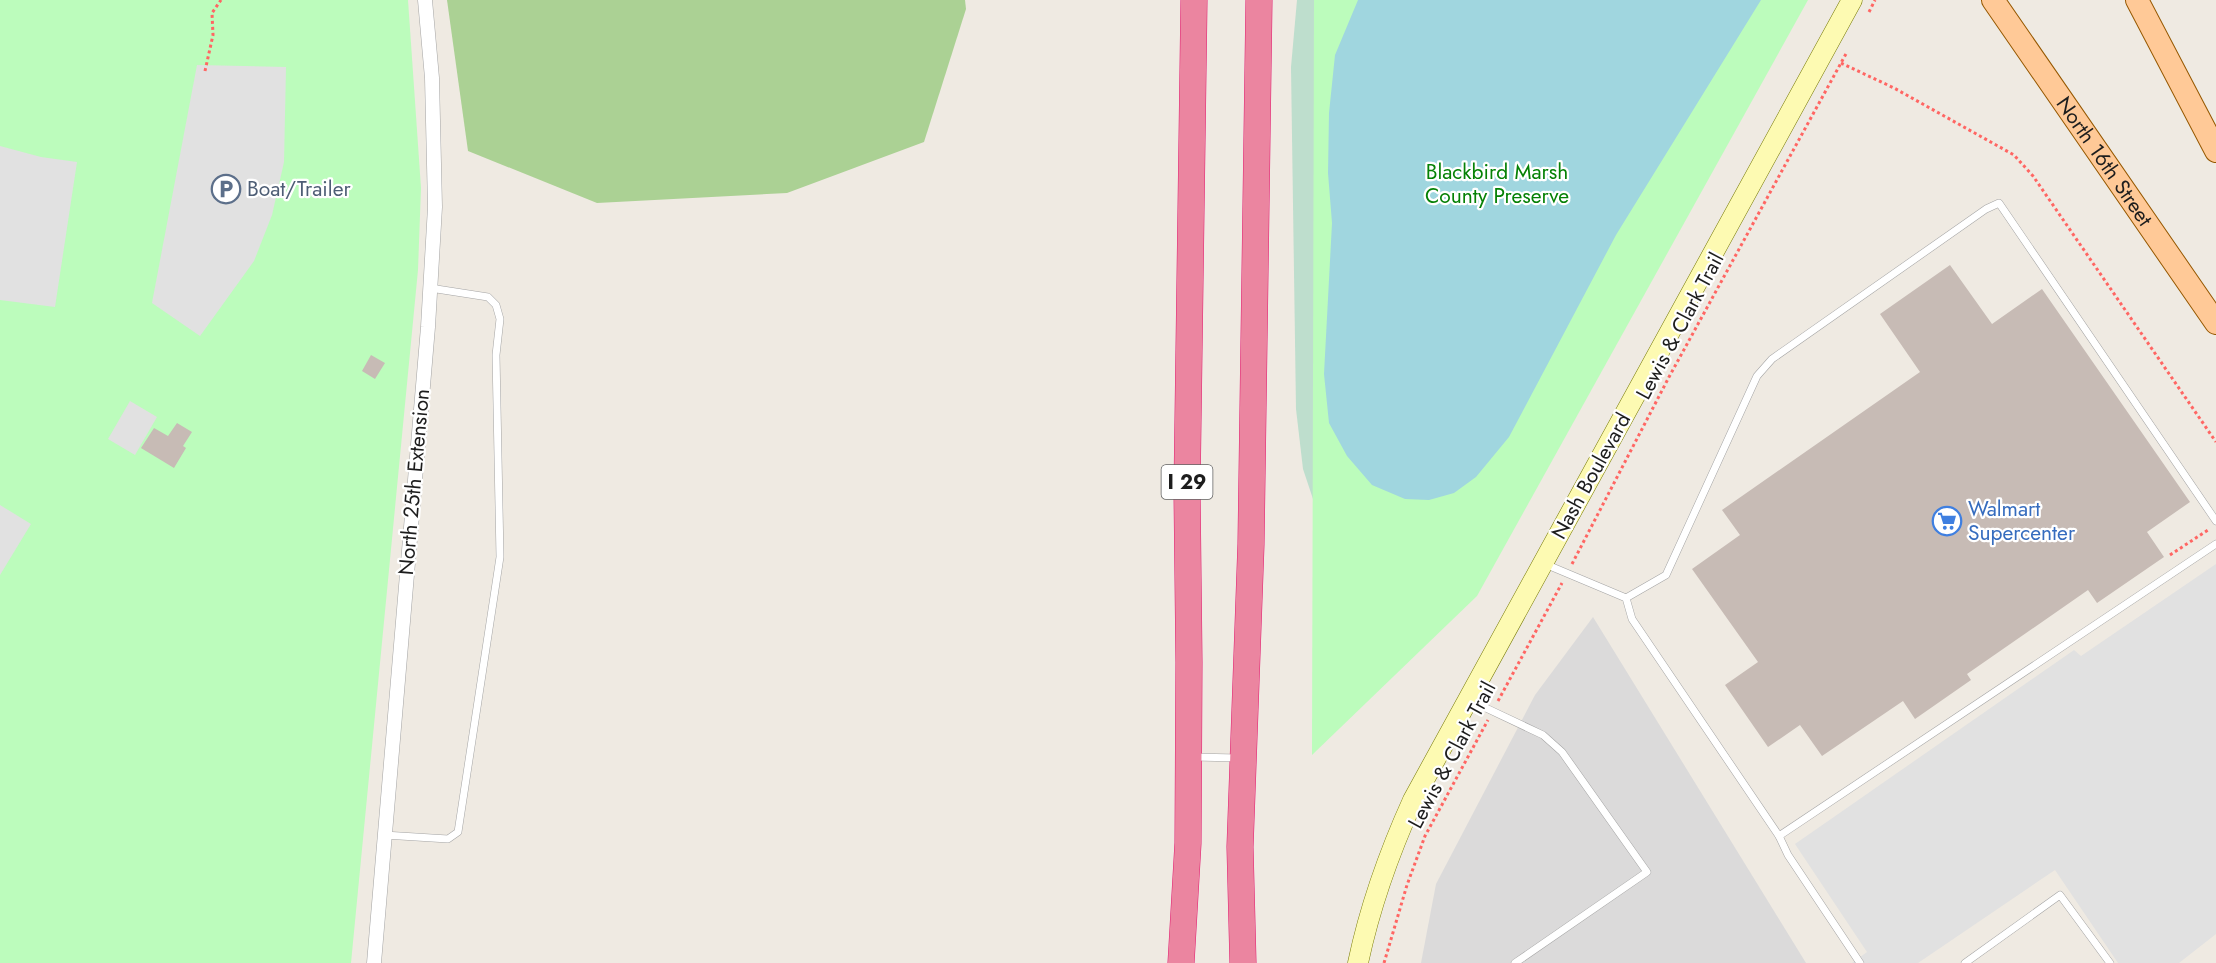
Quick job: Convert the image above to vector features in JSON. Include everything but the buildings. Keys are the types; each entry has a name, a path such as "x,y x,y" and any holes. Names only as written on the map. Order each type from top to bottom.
{"highway":[{"name":"I 29","path":"1181,963 1188,843 1187,490 1194,0"},
{"path":"1243,963 1240,848 1251,544 1259,0"}],"main road":[{"name":"North 16th Street","path":"1993,0 2216,323"},
{"path":"2137,0 2216,151"}],"street":[{"name":"North 25th Extension","path":"374,963 430,288 435,161 432,78 425,0"},
{"name":"Nash Boulevard","path":"1358,963 1374,899 1392,846 1413,800 1852,0"}],"lane":[{"path":"1626,598 1666,575 1757,376 1772,359 1986,209 1999,203 2216,521"},
{"path":"384,835 448,839 458,832 500,557 496,355 500,319 496,305 488,297 430,288"},
{"path":"1779,836 2216,544"},
{"path":"1543,563 1626,598"},
{"path":"1626,598 1632,619 1779,836 1788,855 1860,963"},
{"path":"1468,699 1543,735 1562,752 1647,872 1515,963"},
{"path":"1189,757 1243,758"},
{"path":"1965,963 2060,895 2110,963"}],"path":[{"path":"205,71 213,35 212,14 221,0"},
{"path":"1864,21 1875,0"},
{"name":"Lewis & Clark Trail","path":"1384,963 1407,885 1425,836 1669,377 1852,42"},
{"path":"1841,63 1894,88 2014,155 2033,176 2216,442"},
{"path":"2170,555 2209,529"}],"shaded area":[{"name":"Boat/Trailer","path":"197,65 286,67 284,162 272,215 254,261 200,336 152,303"},
{"path":"0,146 41,157 77,162 55,307 0,300"},
{"path":"130,401 157,417 135,455 108,439"},
{"path":"0,505 31,524 0,575"},
{"path":"2216,564 2216,934 2179,963 2118,963 2055,870 1918,963 1852,963 1867,952 1795,844 2074,650 2081,656"},
{"path":"1593,617 1806,963 1421,963 1436,884 1535,695"}],"green space":[{"path":"0,0 408,0 421,188 418,270 351,963 0,963"},
{"path":"447,0 965,0 966,9 924,142 787,193 597,203 468,151"},
{"path":"1297,0 1358,0 1319,517 1303,469 1296,409 1291,67"},
{"name":"Blackbird Marsh County Preserve","path":"1314,0 1808,0 1477,596 1312,755"}],"water":[{"name":"Blackbird Marsh County Preserve","path":"1358,0 1761,0 1616,235 1509,437 1476,477 1454,493 1429,500 1405,499 1372,485 1347,456 1329,423 1324,374 1332,223 1328,173 1329,113 1335,55"}],"place":[{"name":"Boat/Trailer","path":"226,189"},
{"name":"Walmart Supercenter","path":"1947,521"}]}
